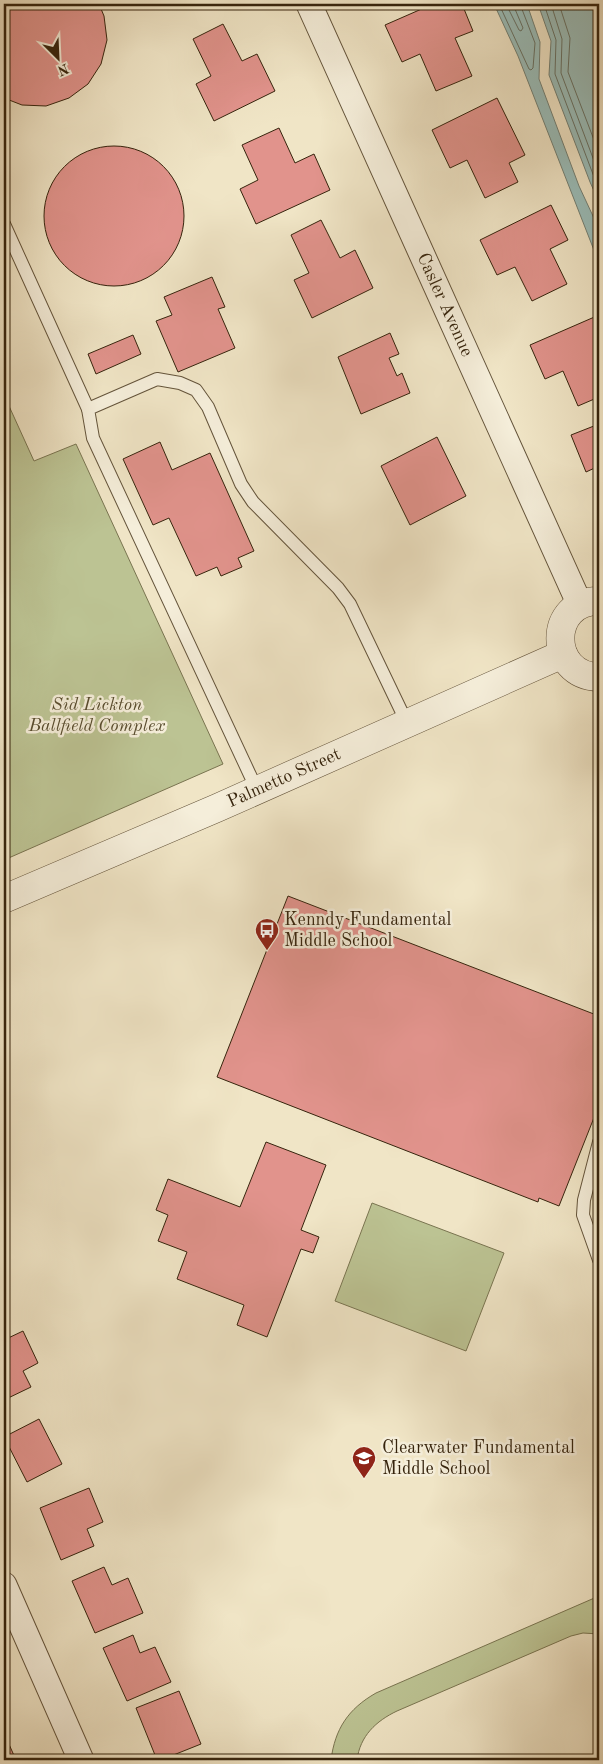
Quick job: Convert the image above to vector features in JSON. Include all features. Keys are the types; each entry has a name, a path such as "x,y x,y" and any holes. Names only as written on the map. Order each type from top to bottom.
{"street":[{"name":"Casler Avenue","path":"309,4 590,603"},
{"path":"590,603 571,612 564,621 560,632 560,643 563,654 570,665 580,672 599,677"},
{"name":"Palmetto Street","path":"4,899 563,654"},
{"path":"4,1585 82,1760"}],"lane":[{"path":"4,224 88,409 93,438 256,790"},
{"path":"88,409 157,379 180,383 196,390 208,407 241,484 253,502 338,588 350,604 407,723"},
{"path":"599,1142 584,1200 583,1215 599,1260"}],"green space":[{"name":"Sid Lickton Ballfield Complex","path":"4,395 34,461 76,444 223,764 4,860"},
{"path":"372,1203 504,1253 466,1351 335,1301"},
{"path":"599,1596 599,1634 583,1633 571,1636 397,1711 370,1730 365,1737 357,1760 331,1760 336,1739 344,1721 366,1699"}],"water":[{"path":"494,4 524,4 529,10 540,42 539,79 579,186 599,229 599,263 518,56"},
{"path":"538,4 599,4 599,202 549,75 551,41"}],"building":[{"path":"4,4 99,4 104,16 107,40 101,64 88,84 69,98 46,106 22,105 4,98"},
{"path":"433,4 462,4 473,31 455,38 472,76 436,91 420,54 402,62 385,25"},
{"path":"223,24 242,61 257,54 275,91 214,121 196,84 211,76 193,39"},
{"path":"497,98 525,155 509,163 518,182 485,198 467,160 450,168 432,130"},
{"path":"279,128 295,163 314,154 330,190 256,224 240,189 258,180 242,145"},
{"path":"114,146 141,152 153,158 163,167 172,177 178,189 184,216 178,243 172,255 163,265 153,274 141,280 114,286 87,280 75,274 65,265 56,255 50,243 44,216 50,189 56,177 65,167 75,158 87,152"},
{"path":"551,205 568,240 550,249 567,284 532,301 515,267 497,275 480,240"},
{"path":"321,220 340,258 355,250 373,288 312,318 294,280 309,273 291,235"},
{"path":"212,277 225,307 218,309 235,348 178,372 156,321 172,315 164,297"},
{"path":"599,315 599,397 578,406 563,371 545,379 530,345"},
{"path":"390,333 399,354 389,358 397,376 402,373 410,393 361,414 338,357"},
{"path":"133,335 141,354 96,374 88,354"},
{"path":"599,424 599,466 586,472 571,435"},
{"path":"437,437 466,496 410,525 381,466"},
{"path":"160,442 172,470 210,453 254,551 238,558 242,567 221,576 217,567 196,576 169,518 153,525 123,459"},
{"path":"288,896 599,1016 599,1105 559,1206 539,1198 538,1202 217,1077"},
{"path":"266,1142 326,1165 301,1230 319,1237 313,1253 301,1249 267,1337 237,1325 244,1305 177,1279 187,1252 158,1241 168,1215 156,1210 168,1179 240,1207"},
{"path":"23,1331 38,1363 23,1371 31,1387 4,1400 4,1340"},
{"path":"39,1419 62,1464 27,1482 4,1437"},
{"path":"89,1488 103,1522 87,1529 94,1546 61,1560 40,1508"},
{"path":"104,1567 112,1585 128,1578 143,1613 95,1633 72,1581"},
{"path":"133,1635 140,1653 155,1647 171,1682 127,1701 103,1648"},
{"path":"179,1691 201,1744 157,1760 136,1708"},
{"path":"4,1733 16,1760 4,1760"}],"place":[{"name":"Kenndy Fundamental Middle School","path":"267,951"},
{"name":"Clearwater Fundamental Middle School","path":"364,1479"}]}
